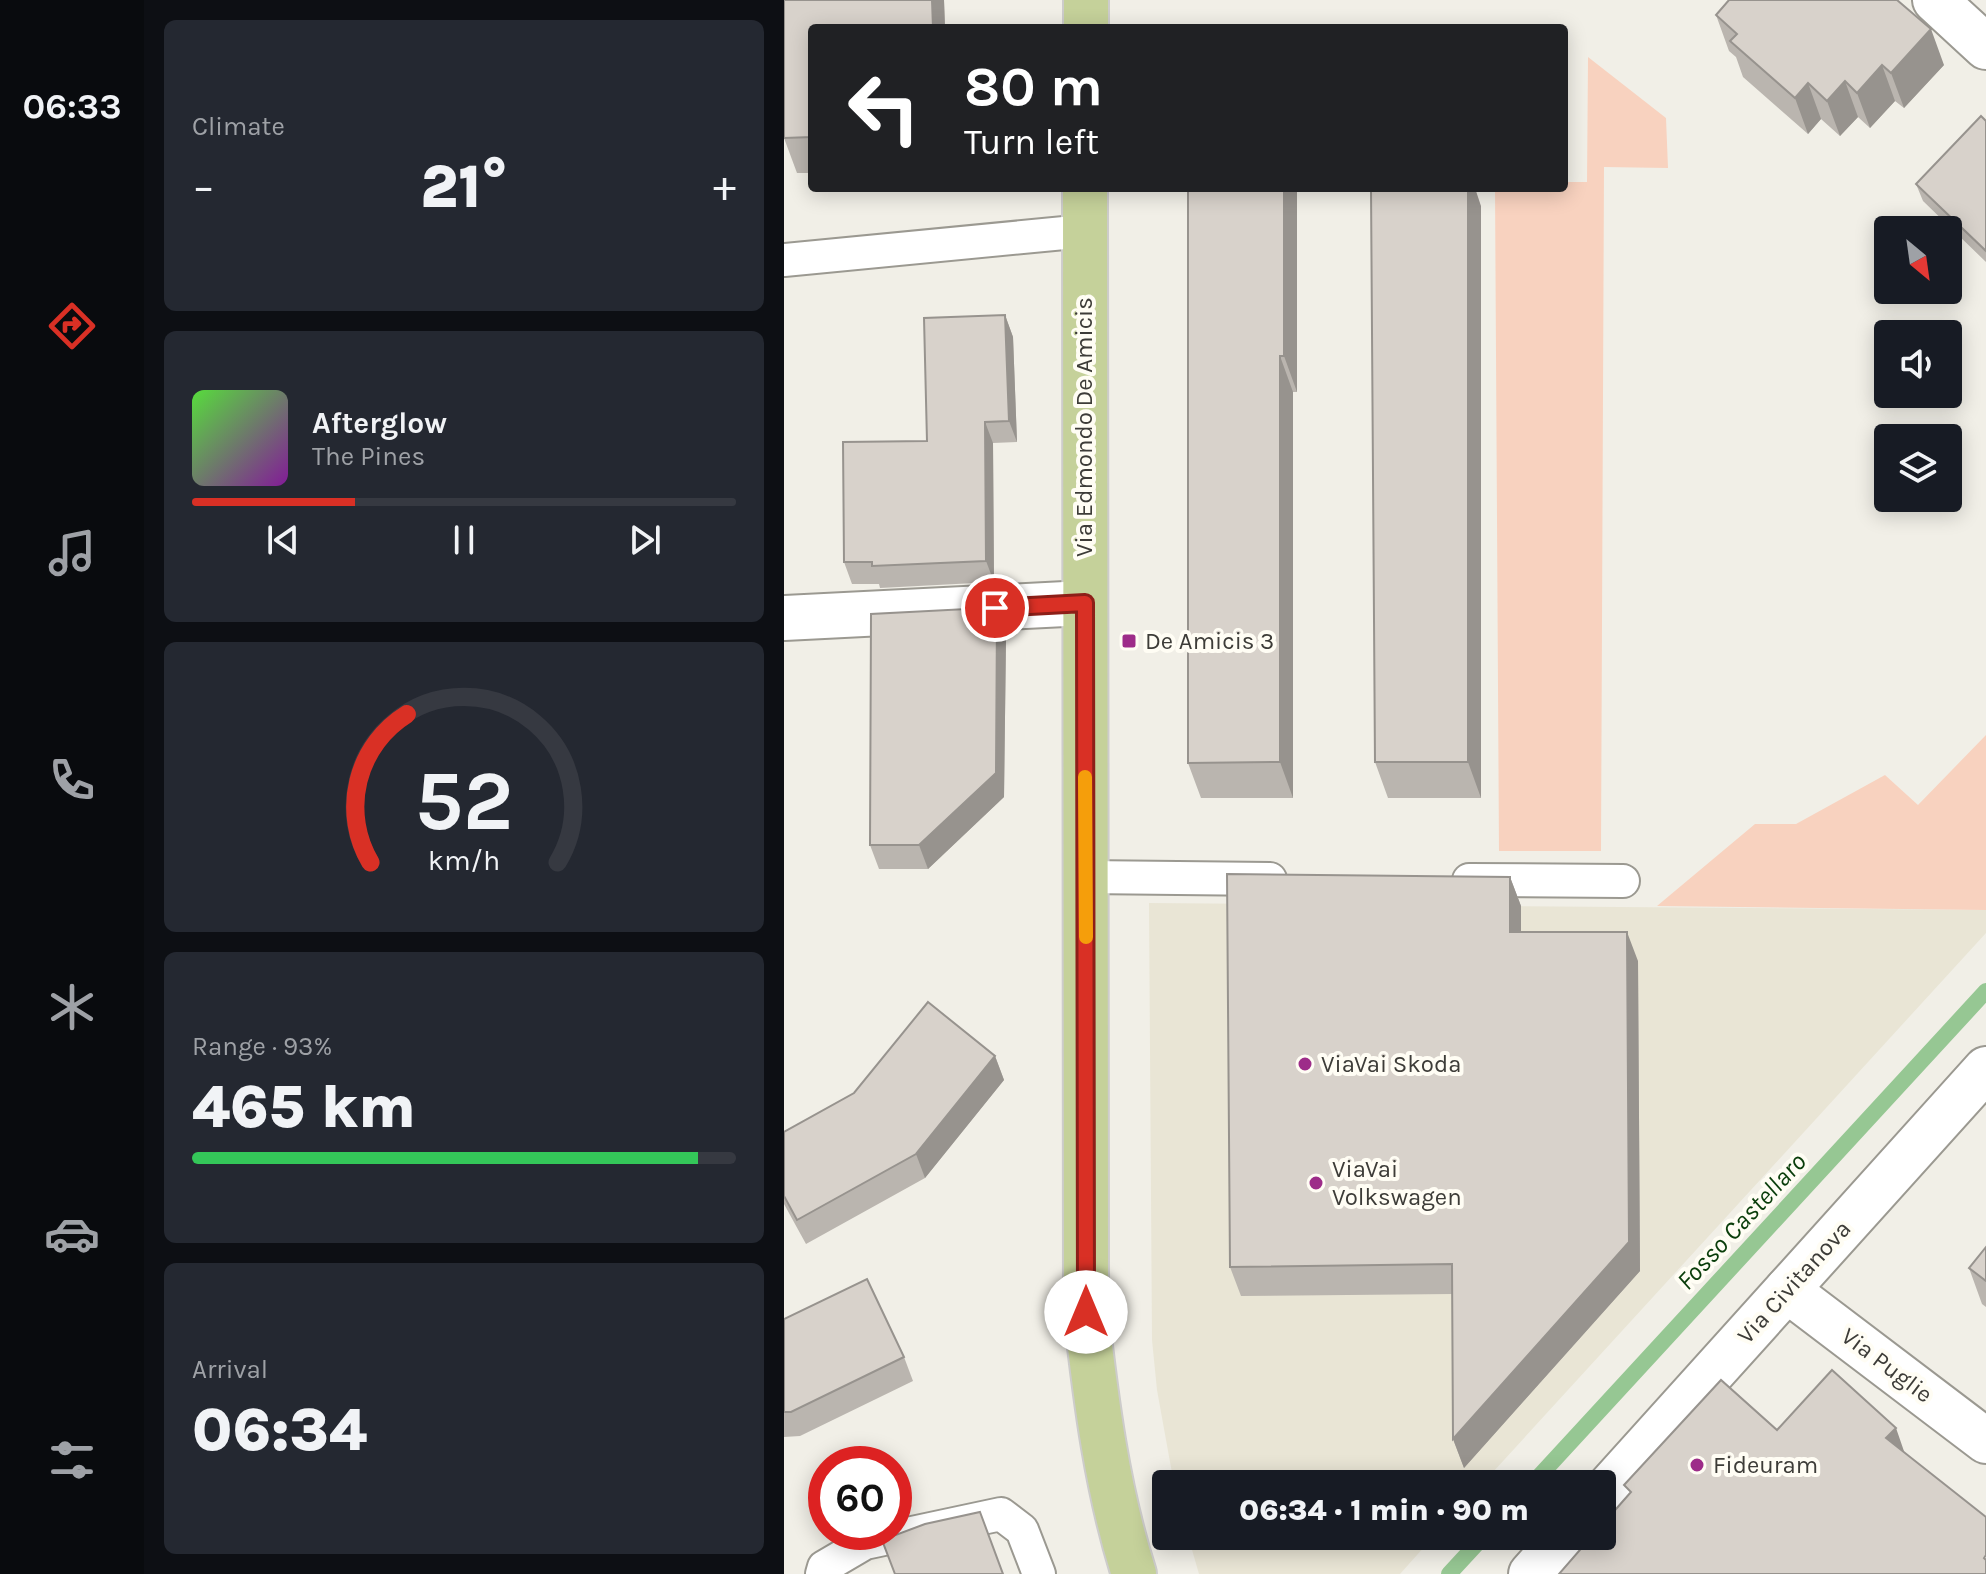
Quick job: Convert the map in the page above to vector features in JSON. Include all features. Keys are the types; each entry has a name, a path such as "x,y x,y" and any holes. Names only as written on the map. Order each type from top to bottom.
{"main road":[{"path":"1086,0 1086,24"},
{"name":"Via Edmondo De Amicis","path":"1085,192 1086,1312 1094,1390 1110,1478 1134,1574"}],"street":[{"path":"1935,0 1986,47"},
{"path":"784,618 1085,603"},
{"name":"Via Civitanova","path":"1616,1479 1986,1069"},
{"name":"Via Puglie","path":"1787,1290 1986,1441"},
{"path":"1531,1574 1552,1550"}],"lane":[{"path":"784,260 1085,231"},
{"path":"1085,877 1293,879"},
{"path":"1435,880 1623,881"},
{"path":"822,1574 824,1567 865,1543 1001,1514 1022,1530 1039,1574"}],"shaded area":[{"path":"1588,57 1666,118 1668,168 1604,167 1601,851 1499,851 1495,192 1568,192 1568,182 1587,182"},
{"path":"1986,735 1986,910 1657,906 1755,824 1796,824 1885,775 1918,805"},
{"path":"1149,903 1986,910 1986,933 1495,1470 1171,1470 1157,1390 1152,1340"},
{"path":"1192,1550 1421,1550 1400,1574 1199,1574"}],"building":[{"path":"784,0 932,0 933,24 808,24 808,137 784,138"},
{"path":"1729,0 1897,0 1931,29 1891,73 1882,65 1857,93 1845,81 1827,101 1808,83 1795,98 1730,41 1737,34 1716,15"},
{"path":"1981,116 1986,121 1986,251 1962,228 1962,216 1949,216 1916,184"},
{"path":"1188,192 1284,192 1284,356 1280,356 1280,762 1188,763"},
{"path":"1371,192 1468,192 1468,762 1375,762"},
{"path":"1005,315 1009,421 985,422 986,561 872,566 872,562 844,562 843,442 927,441 924,318"},
{"path":"986,608 986,614 997,614 996,773 919,845 870,845 871,614"},
{"path":"1227,874 1510,877 1510,932 1627,932 1629,1242 1453,1439 1452,1264 1230,1267"},
{"path":"928,1002 995,1056 916,1154 797,1220 784,1196 784,1132 854,1093"},
{"path":"1986,1247 1986,1281 1969,1268"},
{"path":"867,1279 904,1357 791,1412 784,1412 784,1319"},
{"path":"1832,1370 1896,1428 1886,1438 1986,1517 1986,1574 1559,1574 1580,1550 1616,1550 1616,1509 1631,1492 1624,1485 1721,1380 1777,1430"},
{"path":"980,1512 1003,1574 895,1574 886,1550 912,1550 912,1529"}],"waterway":[{"name":"Fosso Castellaro","path":"1545,1470 1986,991"},
{"name":"Fosso Castellaro","path":"1449,1574 1471,1550"}],"slow traffic":[{"path":"1085,777 1086,937"}],"place":[{"name":"De Amicis 3","path":"1129,641"},
{"name":"ViaVai Skoda","path":"1305,1064"},
{"name":"ViaVai Volkswagen","path":"1316,1183"},
{"name":"Fideuram","path":"1697,1465"}],"route":[{"path":"995,608 1085,603 1086,1312"}]}
